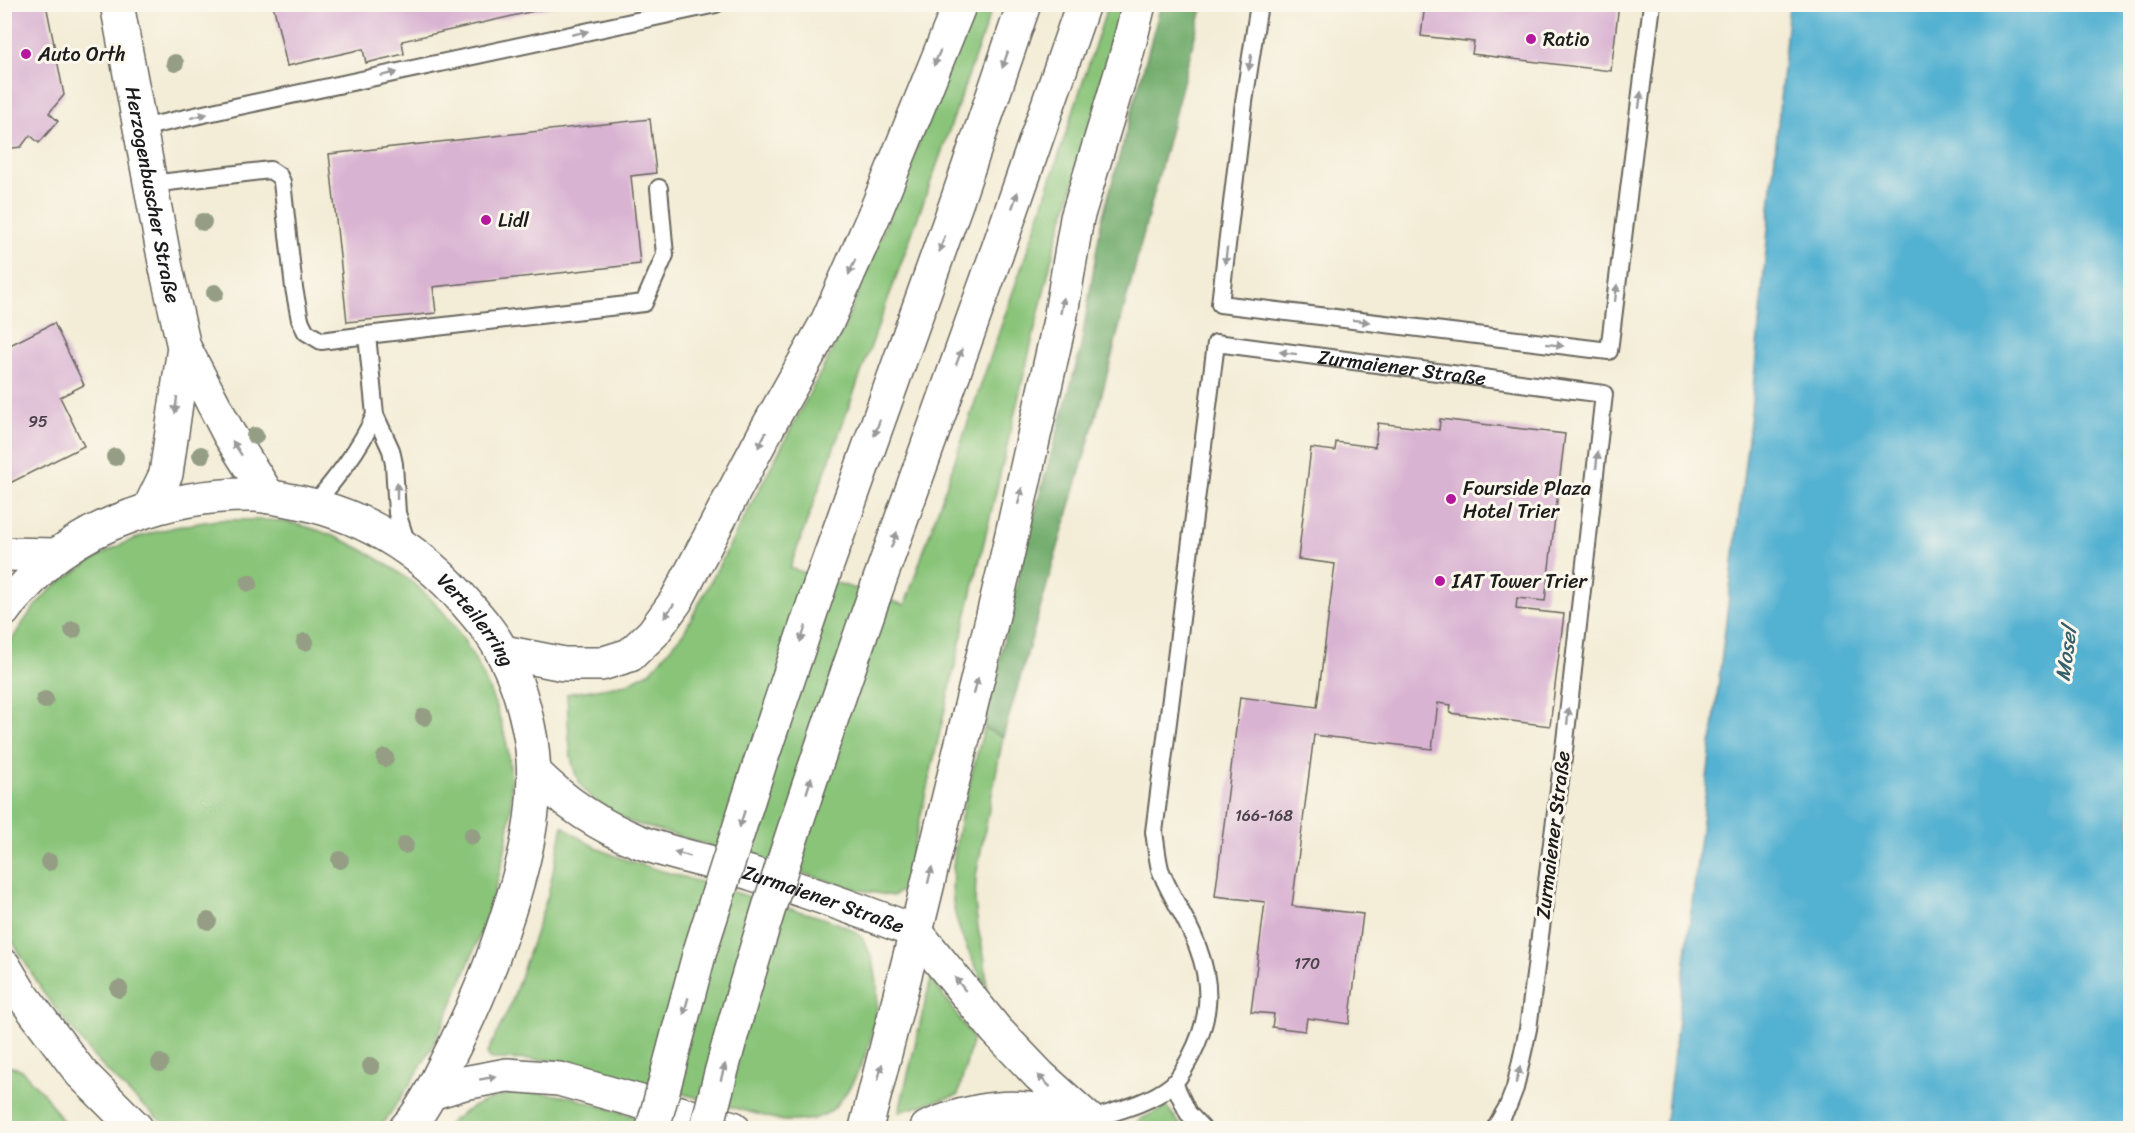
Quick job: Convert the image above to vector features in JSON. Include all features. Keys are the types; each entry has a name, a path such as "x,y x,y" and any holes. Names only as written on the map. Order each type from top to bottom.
{"main road":[{"name":"Herzogenbuscher Straße","path":"117,4 184,347 229,434 269,497"},
{"path":"503,652 564,664 601,664 630,655 653,633 670,609 828,321 875,213 960,4"},
{"path":"653,1128 700,951 762,757 822,579 949,223 1024,4"},
{"path":"707,1128 753,962 813,769 1083,4"},
{"path":"866,1128 1003,574 1060,320 1077,218 1127,53 1139,4"},
{"name":"Herzogenbuscher Straße","path":"149,509 166,474 184,347"},
{"name":"Verteilerring","path":"4,610 56,555 108,525 149,509 207,496 258,495 337,512 385,533 408,548 446,579 480,619 503,652 528,725 534,772 534,802 529,836 510,910 485,982 431,1093 406,1128"},
{"path":"4,554 56,555"},
{"name":"Zurmaiener Straße","path":"534,772 578,811 641,842 784,884 850,906 916,932 996,1030 1040,1077 1093,1124"},
{"path":"4,966 19,991 111,1114 136,1128"},
{"path":"431,1093 464,1083 507,1075 559,1079 733,1128"},
{"name":"Zurmaiener Straße","path":"927,1128 943,1121 1000,1109 1027,1109 1093,1124"}],"lane":[{"path":"141,128 716,4"},
{"path":"1259,4 1244,102 1220,304 1609,351 1652,4"},
{"path":"151,184 270,170 275,172 282,182 294,288 300,320 306,332 321,341 644,303 665,255 659,188"},
{"path":"367,335 375,415 391,450 398,513 408,548"},
{"name":"Zurmaiener Straße","path":"1093,1124 1143,1102 1174,1083 1185,1068 1201,1036 1208,999 1207,978 1198,946 1160,868 1154,832 1216,343 1604,394 1564,750 1528,1029 1515,1088 1495,1128"},
{"path":"314,506 367,435 375,415"},
{"path":"1174,1083 1188,1113 1202,1128"}],"green space":[{"path":"970,5 993,5 790,568 905,605 1034,231 1108,5 1126,5 1114,53 1055,245 904,889 893,896 859,890 630,822 611,812 589,795 578,781 571,757 567,694 626,684 651,671 684,632 844,328 919,142"},
{"path":"1161,5 1203,5 1098,409 1003,737 984,728 1024,550 1080,352 1101,223"},
{"path":"218,520 273,520 323,532 382,561 409,580 430,598 463,639 483,675 502,727 510,767 511,794 510,821 499,877 471,957 438,1035 412,1082 380,1128 169,1128 97,1061 45,995 5,929 5,651 30,613 48,592 92,561 142,536"},
{"path":"984,728 1003,737 976,876 975,903 985,960 987,989 962,936 953,897 955,849"},
{"path":"563,826 591,845 620,858 826,919 861,937 873,963 877,996 876,1014 862,1063 848,1090 834,1108 819,1117 783,1121 583,1067 549,1060 491,1059 487,1054 511,1004 548,895"},
{"path":"931,978 973,1038 958,1095 899,1112"},
{"path":"4,1065 20,1069 43,1093 68,1128 5,1128"},
{"path":"524,1091 571,1097 672,1128 444,1128 472,1107 501,1096"},
{"path":"1167,1107 1183,1128 1134,1127 1140,1119"}],"water":[{"name":"Mosel","path":"1789,5 2130,5 2130,1128 1665,1128 1750,422"}],"building":[{"path":"5,4 46,4 64,95 49,113 58,121 39,143 30,135 21,147 5,149"},
{"path":"273,4 561,5 402,41 404,54 366,63 363,49 287,66"},
{"name":"Ratio","path":"1425,4 1619,4 1611,71 1472,54 1474,42 1421,36"},
{"name":"Lidl","path":"650,119 656,173 631,176 640,264 433,287 436,313 347,322 329,154"},
{"path":"54,323 84,385 60,397 84,446 4,486 4,348"},
{"name":"IAT Tower Trier","path":"1440,419 1565,434 1545,601 1517,598 1516,609 1564,614 1550,726 1450,713 1451,705 1438,703 1432,749 1314,735 1292,906 1363,914 1349,1024 1307,1018 1305,1031 1272,1027 1274,1014 1251,1012 1265,902 1215,896 1240,697 1317,707 1335,564 1298,559 1311,448 1335,451 1336,442 1375,447 1378,423 1439,430"}],"place":[{"name":"Ratio","path":"1531,39"},
{"name":"Auto Orth","path":"26,54"},
{"name":"Lidl","path":"486,220"},
{"name":"Fourside Plaza Hotel Trier","path":"1451,499"},
{"name":"IAT Tower Trier","path":"1440,581"}]}
